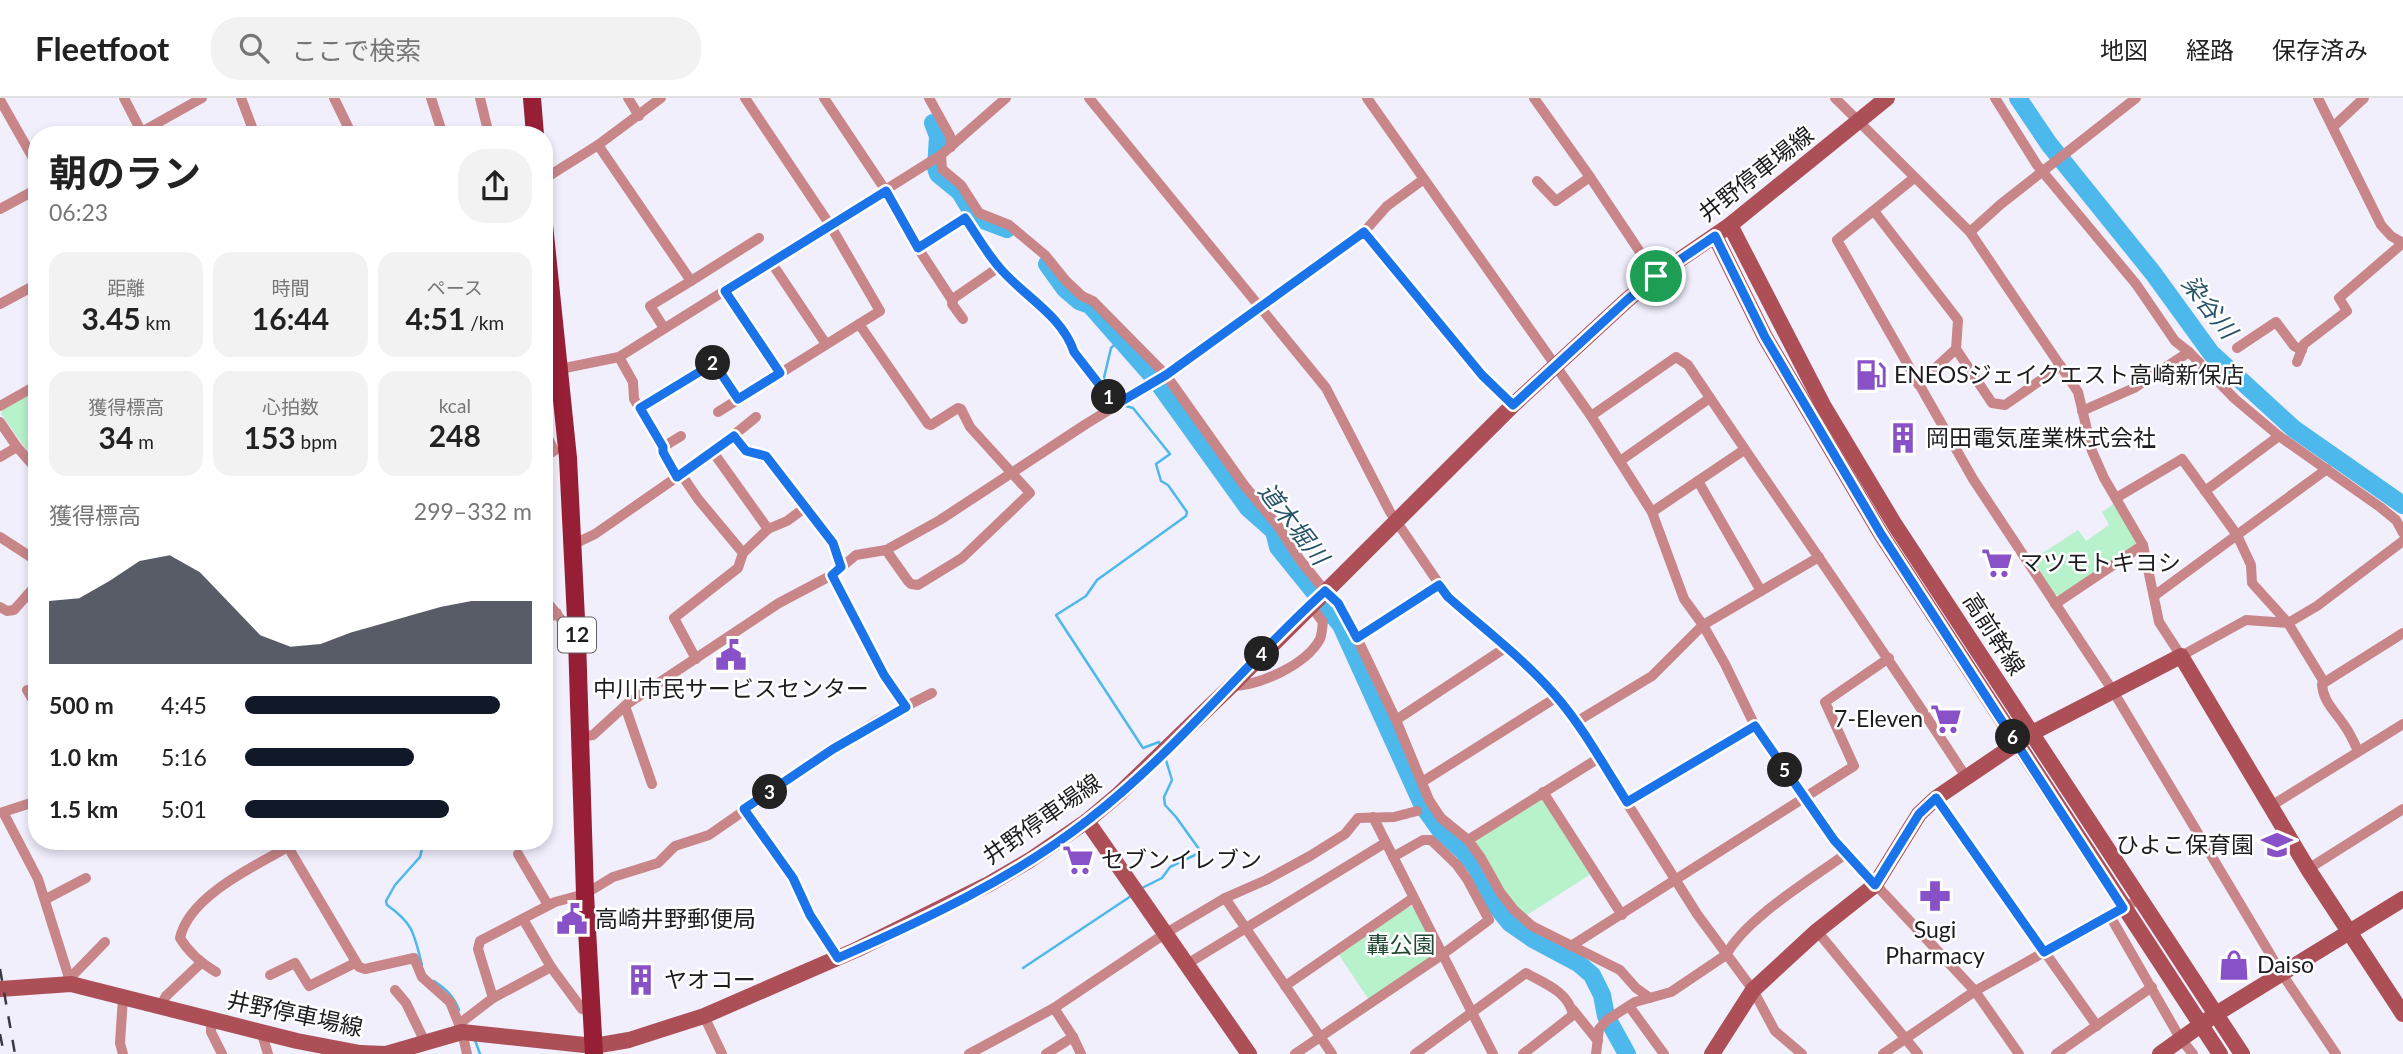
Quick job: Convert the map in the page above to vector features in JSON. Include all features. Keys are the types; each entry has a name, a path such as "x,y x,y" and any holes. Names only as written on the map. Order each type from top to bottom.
{"main road":[{"path":"532,98 534,126"},
{"name":"12","path":"553,439 572,545 592,1012 590,1051"}],"street":[{"path":"124,98 136,126"},
{"path":"154,126 202,98"},
{"path":"241,98 252,126"},
{"path":"334,98 348,126"},
{"path":"480,98 487,126"},
{"path":"628,98 639,116"},
{"path":"553,173 598,145 661,98"},
{"path":"718,412 880,311 830,225 745,98"},
{"path":"824,98 886,191 963,319"},
{"path":"929,98 950,136 951,147"},
{"path":"553,373 619,357 942,155 1006,98"},
{"path":"1089,98 1326,388 1396,522 1448,597 1538,676 1576,722 1676,880 1753,990 1775,1031 1802,1054"},
{"path":"1367,98 1591,416 1652,512 1684,599 1703,625 1755,726 1804,798 1834,840 1975,991 2019,1054"},
{"path":"1534,98 1656,276"},
{"path":"1835,98 1970,232 2078,392 2092,451 2143,545 2158,622 2348,932 2398,997 2403,1014"},
{"name":"井野停車場線","path":"0,989 71,980 211,1020 359,1054 386,1054 418,1048 462,1029 590,1051 704,1016 838,958 989,884 1087,821 1119,794 1513,405 1555,367 1656,276 1730,225 1887,98"},
{"path":"1995,98 2045,170 2136,284 2175,341 2235,399 2279,436 2380,507 2396,520 2403,533"},
{"path":"1970,232 2136,98"},
{"path":"2297,362 2304,344 2347,312 2339,298 2403,243 2391,236 2381,225 2318,98"},
{"path":"2333,127 2364,98"},
{"path":"0,100 28,149"},
{"path":"435,100 441,126"},
{"path":"598,145 691,281"},
{"path":"942,155 942,169 961,185 979,213 1009,225 1045,255 1066,281 1082,296 1093,301 1166,375 1244,485 1278,526 1300,560 1338,603 1396,720 1429,800 1441,818 1468,840 1514,910 1532,926 1620,970 1636,988 1650,998"},
{"path":"1537,181 1556,201 1590,177"},
{"path":"1914,178 1837,240 1973,479 2113,691 2282,974 2336,1054"},
{"path":"580,737 593,735 625,706 779,603 836,571 856,555 886,550 940,520 1115,405 1166,375 1364,232 1387,206 1424,179"},
{"path":"0,209 28,194"},
{"path":"1874,211 1958,320 1956,349 1992,403 2005,405 2061,366"},
{"path":"918,248 965,218 999,267 1056,321 1074,352 1115,405"},
{"name":"高前幹線","path":"1730,225 1823,405 1873,489 2242,1054"},
{"path":"1364,232 1482,375 1513,405"},
{"name":"高前幹線","path":"1715,236 1765,337 1881,534 2017,743 2117,912 2201,1024 2220,1054"},
{"path":"664,328 650,306 759,238"},
{"path":"771,262 826,344"},
{"path":"952,300 999,267"},
{"path":"0,304 28,289"},
{"path":"725,291 780,373"},
{"path":"2237,348 2276,322 2294,346 2302,350"},
{"path":"859,324 928,424 931,425 958,408 961,409 970,428 1030,493 962,558 918,585 908,581 886,550"},
{"path":"1918,384 1956,349"},
{"path":"2082,411 2134,388 2189,352"},
{"path":"619,357 632,382 635,399 663,447 663,452 679,476 743,553"},
{"path":"1591,416 1676,357 1688,365 1889,658 1966,777"},
{"path":"640,408 714,363 738,399"},
{"path":"0,406 28,390"},
{"path":"1620,461 1710,398"},
{"path":"572,545 595,534 679,476 734,436 755,417"},
{"path":"0,422 28,459"},
{"path":"663,447 681,436"},
{"path":"734,436 746,451 766,456 833,543 836,571 884,675 906,707"},
{"path":"2205,491 2279,436"},
{"path":"0,457 17,447"},
{"path":"1652,512 1744,450"},
{"path":"713,452 768,529"},
{"path":"2116,499 2182,459 2237,535 2250,565 2252,583 2288,623 2324,682 2322,694 2344,724 2358,751"},
{"path":"2154,596 2327,469"},
{"path":"1698,481 1760,591"},
{"path":"696,659 674,618 738,568 743,553 768,529 787,521 806,508"},
{"path":"1,538 28,555"},
{"path":"1717,1052 1753,990 1817,932 1875,885 1919,814 1936,798 2032,733 2246,620 2288,623 2317,606 2403,541"},
{"path":"2055,604 2143,545"},
{"path":"1576,722 1652,676 1703,625 1819,557"},
{"path":"1357,638 1439,585"},
{"path":"0,607 7,611 14,610 28,594"},
{"path":"1231,685 1246,686 1292,667 1308,654 1321,637 1323,622 1310,605"},
{"path":"553,608 577,639"},
{"path":"553,615 557,613"},
{"path":"2324,682 2403,633"},
{"path":"1396,720 1505,648"},
{"path":"1571,946 1854,766 1825,702 1889,658"},
{"path":"493,998 477,945 548,905 585,894 613,877 658,863 675,846 709,835 833,749 933,693"},
{"path":"1422,782 1557,697"},
{"path":"625,706 652,784"},
{"path":"2271,806 2403,724"},
{"path":"1627,802 1755,726"},
{"path":"1468,840 1599,758"},
{"path":"1543,792 1622,915"},
{"path":"1936,798 2097,1026"},
{"path":"28,804 3,812 38,879 71,980"},
{"path":"744,809 793,878 810,915 838,958"},
{"path":"2308,869 2403,809"},
{"path":"969,1054 1054,1008 1166,933 1225,898 1310,856 1345,834 1358,818 1394,817 1417,811"},
{"path":"1373,817 1493,1054"},
{"path":"1087,821 1248,1054"},
{"path":"1295,1054 1486,923 1488,917 1457,865 1431,840 1423,840 1393,857"},
{"path":"1187,964 1385,844"},
{"path":"216,972 201,963 180,938 188,918 235,878 278,850"},
{"path":"290,850 355,963 365,969 414,958 422,976 450,1002 462,1029 467,1054"},
{"path":"1596,1054 1599,1030 1607,1020 1635,1002 1671,992 1726,955 1731,946 1758,919 1847,853"},
{"path":"517,854 548,905"},
{"path":"46,899 86,878"},
{"path":"1225,898 1332,1054"},
{"path":"1285,986 1413,898"},
{"path":"1883,1054 1975,991 2141,898"},
{"path":"2160,1054 2216,1014 2403,899"},
{"path":"2117,912 2152,987 2180,1038 2193,1054"},
{"path":"523,919 551,967 582,1009 592,1012"},
{"path":"1817,932 1918,1054"},
{"path":"71,980 105,942"},
{"path":"161,1005 166,996 201,963"},
{"path":"270,975 295,963 309,986 355,963"},
{"path":"462,1029 493,998 551,967"},
{"path":"1415,1054 1526,974 1558,991 1598,1041"},
{"path":"2056,1054 2152,987"},
{"path":"396,990 406,1003 418,1048"},
{"path":"123,997 120,1043 123,1054"},
{"path":"1629,1006 1664,1054"},
{"path":"1054,1008 1073,1037 1080,1054"},
{"path":"1523,1054 1573,1015 1573,1010"},
{"path":"704,1016 722,1054"},
{"path":"211,1020 211,1032 222,1054"},
{"path":"261,1031 268,1054"},
{"path":"1046,1054 1073,1037"}],"green space":[{"path":"28,395 28,452 1,414 2,410"},
{"path":"2115,503 2137,543 2060,595 2055,595 2032,560 2078,530 2086,541 2109,525 2102,512"},
{"path":"1540,799 1545,801 1591,874 1527,915 1516,908 1475,843 1476,838"},
{"name":"轟公園","path":"1409,906 1414,907 1435,950 1434,955 1369,1000 1339,955"}],"waterway":[{"name":"染谷川","path":"2018,98 2049,144 2153,273 2211,353 2294,429 2403,505"},
{"name":"道木堀川","path":"933,123 938,136 938,174 960,192 975,217 1007,229"},
{"name":"道木堀川","path":"1047,264 1065,289 1079,301 1090,305 1156,380 1248,508 1274,531 1278,547 1341,625 1423,806 1440,830 1476,867 1493,902 1510,923 1533,939 1578,963 1592,975 1602,995 1606,1016 1627,1054"},
{"path":"1118,400 1103,382 1111,348 1121,339"},
{"path":"1122,405 1133,408 1170,454 1156,464 1161,481 1168,485 1187,512 1186,516 1097,580 1086,596 1056,615 1143,748 1159,742 1160,745"},
{"path":"1142,888 1162,878 1170,867 1197,854 1199,849 1165,805 1164,797 1172,780 1165,757"},
{"path":"422,850 420,857 395,885 386,901 412,930 422,965"},
{"path":"1023,968 1131,896"},
{"path":"434,981 449,993 459,1010"},
{"path":"475,1040 480,1054"}],"railway":[{"path":"0,969 15,1054"},
{"path":"0,1034 4,1054"}],"place":[{"name":"ENEOSジェイクエスト高崎新保店","path":"1871,375"},
{"name":"岡田電気産業株式会社","path":"1903,438"},
{"name":"マツモトキヨシ","path":"1997,563"},
{"name":"中川市民サービスセンター","path":"731,655"},
{"name":"7-Eleven","path":"1946,719"},
{"name":"ひよこ保育園","path":"2277,845"},
{"name":"セブンイレブン","path":"1078,860"},
{"name":"Sugi Pharmacy","path":"1935,896"},
{"name":"高崎井野郵便局","path":"572,919"},
{"name":"Daiso","path":"2234,965"},
{"name":"ヤオコー","path":"641,980"}],"route":[{"path":"886,191 918,248 965,218 999,267 1056,321 1074,352 1115,405 1166,375 1364,232 1482,375 1513,405 1656,276 1715,236 1765,337 1881,534 2123,908 2044,952 1936,798 1919,814 1875,885 1834,840 1755,726 1627,802 1557,697 1538,676 1448,597 1439,585 1357,638 1338,603 1325,591 1150,765 1087,821 989,884 838,958 810,915 793,878 744,809 877,721 906,707 884,675 860,624 832,575 841,567 833,543 766,456 746,451 734,436 677,477 640,408 714,363 738,399 780,373 725,291 886,191"}]}
